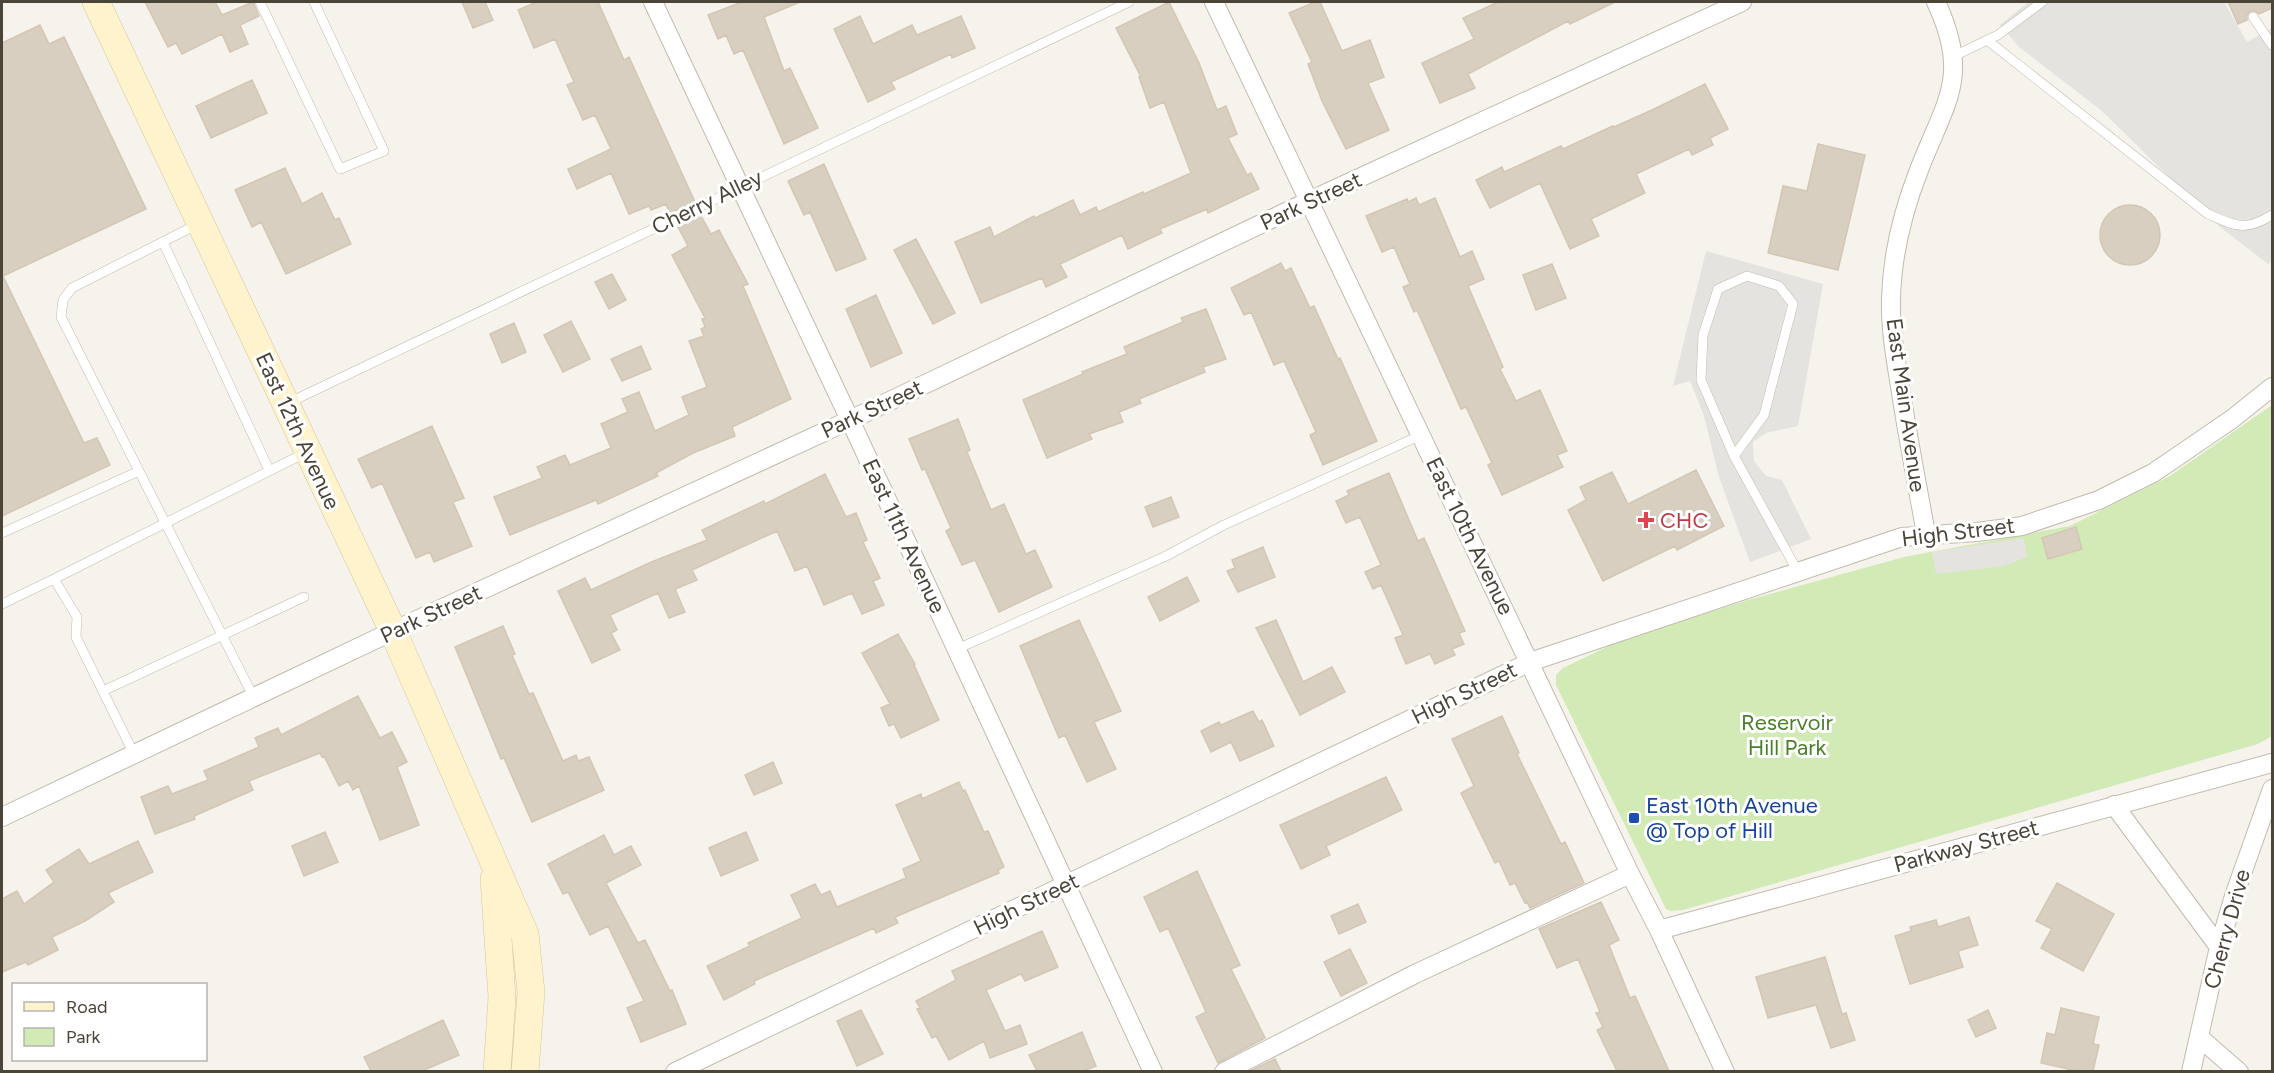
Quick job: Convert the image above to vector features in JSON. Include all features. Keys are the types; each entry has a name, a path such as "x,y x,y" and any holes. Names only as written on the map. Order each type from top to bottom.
{"street":[{"name":"East 12th Avenue","path":"96,2 393,632 525,934 531,992 525,1071"},
{"name":"East 11th Avenue","path":"653,2 1153,1071"},
{"name":"East 10th Avenue","path":"1214,2 1725,1071"},
{"name":"Park Street","path":"2,817 850,420 1309,201 1742,2"},
{"name":"East Main Avenue","path":"1926,534 1893,344 1891,299 1895,255 1905,210 1951,91 1954,56 1951,36 1936,2"},
{"name":"High Street","path":"675,1071 1530,662 1902,537 1977,532 2022,526 2099,500 2178,456 2232,419 2272,387"},
{"name":"Parkway Street","path":"1659,930 2272,763"},
{"name":"Cherry Drive","path":"2191,1071 2219,947 2247,854 2272,789"},
{"path":"2114,806 2219,947"},
{"name":"East 12th Avenue","path":"493,863 502,997 497,1071"},
{"path":"1224,1071 1415,974 1630,874"},
{"path":"2200,1038 2239,1071"}],"lane":[{"path":"260,2 340,169 384,151 314,2"},
{"name":"Cherry Alley","path":"285,404 1128,2"},
{"path":"1954,56 1998,35 2042,2"},
{"path":"2253,17 2272,45"},
{"path":"1987,40 2208,214 2238,227 2260,223 2272,215"},
{"path":"200,223 72,288 63,300 61,317 254,698"},
{"path":"164,242 269,470"},
{"path":"1734,456 1764,415 1793,304 1779,286 1747,276 1718,289 1703,335 1701,380 1734,456 1798,572"},
{"path":"957,649 1164,557 1224,525 1421,435"},
{"path":"2,604 308,451"},
{"path":"2,533 139,471"},
{"path":"54,579 77,617 76,637 134,754"},
{"path":"103,691 304,597"}],"green space":[{"name":"Reservoir Hill Park","path":"2272,405 2272,736 2258,744 1683,910 1666,909 1556,685 1556,675 1563,668 1623,639 1748,600 1904,557 2070,526 2170,476"}],"shaded area":[{"path":"2028,2 2224,2 2247,42 2272,28 2272,261 2268,264 2220,227 2102,111 2019,47 2000,25"},
{"path":"1706,251 1823,284 1798,426 1766,433 1753,442 1754,461 1766,476 1782,480 1811,539 1750,562 1719,477 1704,416 1690,381 1673,386"},
{"path":"2024,538 2027,557 2004,566 1936,574 1932,552"}],"building":[{"path":"145,2 215,2 222,15 253,2 259,16 240,25 248,44 230,52 222,34 182,54 176,43 168,47"},
{"path":"462,2 485,2 493,20 473,28"},
{"path":"537,2 598,2 624,60 629,57 695,202 670,213 666,204 651,210 649,206 629,214 611,173 577,189 568,169 611,149 595,115 583,120 567,85 574,82 555,39 534,48 518,10"},
{"path":"742,2 800,2 764,17 784,71 790,68 818,128 784,144 743,50 734,54 726,35 718,39 708,15"},
{"path":"1169,2 1199,63 1217,110 1226,106 1237,134 1228,138 1247,175 1251,173 1259,189 1208,213 1207,209 1160,229 1162,233 1128,249 1122,235 1060,264 1067,277 1046,287 1042,278 981,303 955,242 990,227 994,237 1034,216 1035,218 1073,200 1080,215 1096,207 1098,212 1191,173 1164,102 1150,108 1139,77 1141,77 1116,28"},
{"path":"1320,2 1342,51 1370,40 1384,77 1368,83 1389,130 1346,149 1322,101 1308,64 1312,62 1289,13"},
{"path":"1498,2 1615,2 1570,24 1568,21 1468,74 1475,88 1440,103 1422,63 1474,39 1463,18"},
{"path":"2228,2 2272,2 2272,8 2259,14 2250,11 2247,20 2238,24"},
{"path":"860,16 873,44 912,25 917,35 961,16 975,48 952,58 951,54 891,82 895,89 868,102 834,29"},
{"path":"40,25 49,44 64,37 146,209 3,276 84,443 97,438 110,465 2,516 2,43"},
{"path":"252,80 267,113 211,138 196,106"},
{"path":"1705,84 1728,129 1710,138 1713,145 1692,155 1689,149 1636,174 1645,193 1591,219 1599,236 1570,249 1540,183 1490,208 1476,180 1502,167 1504,172 1561,146 1563,149"},
{"path":"1818,144 1865,155 1838,270 1768,253 1783,186 1807,191"},
{"path":"824,164 866,259 836,271 810,212 804,215 788,181"},
{"path":"285,168 302,204 322,193 335,220 339,218 351,244 286,274 261,222 252,227 235,190"},
{"path":"1416,198 1419,205 1435,198 1460,257 1472,251 1484,279 1468,286 1503,367 1500,369 1516,401 1540,390 1567,451 1557,455 1563,467 1502,495 1488,465 1492,463 1466,407 1461,409 1417,310 1414,312 1403,287 1410,284 1394,247 1382,252 1366,216 1407,199 1408,202"},
{"path":"2130,205 2147,210 2155,218 2160,235 2155,252 2147,260 2130,265 2113,260 2105,252 2100,235 2105,218 2113,210"},
{"path":"700,214 711,234 719,230 748,284 743,286 791,399 732,427 735,436 693,453 656,473 658,476 598,504 596,500 510,535 494,497 542,478 537,467 565,455 570,465 611,448 601,424 628,412 622,399 639,392 655,431 689,415 682,397 707,387 689,341 704,336 701,329 705,327 702,319 705,318 672,255 688,246 677,225"},
{"path":"916,239 955,313 933,324 894,250"},
{"path":"1281,263 1285,271 1291,268 1310,308 1314,306 1377,441 1323,465 1310,435 1316,432 1284,361 1274,365 1251,312 1244,315 1231,288"},
{"path":"1552,264 1566,298 1536,310 1523,275"},
{"path":"612,274 626,300 609,309 595,282"},
{"path":"876,295 902,353 871,367 846,309"},
{"path":"1206,309 1226,359 1203,367 1205,372 1139,399 1141,403 1119,412 1123,422 1089,434 1092,439 1047,458 1023,400 1127,354 1124,347 1183,322 1181,318"},
{"path":"571,321 590,359 563,372 544,335"},
{"path":"514,323 526,352 502,363 490,334"},
{"path":"641,346 651,369 622,381 611,359"},
{"path":"958,419 970,450 967,452 991,510 1004,504 1026,554 1035,550 1052,587 999,612 975,560 962,565 946,531 951,528 909,439"},
{"path":"432,426 464,498 453,502 472,546 434,562 430,552 416,558 382,483 372,488 358,459"},
{"name":"CHC","path":"1696,470 1724,526 1677,550 1675,546 1603,581 1568,510 1586,500 1580,487 1612,472 1628,504"},
{"path":"1389,473 1418,541 1424,538 1465,631 1459,633 1464,644 1452,649 1455,655 1435,664 1430,654 1406,664 1395,638 1403,635 1381,585 1373,589 1365,572 1381,565 1360,517 1346,523 1336,501 1349,495 1347,491"},
{"path":"825,474 846,517 856,513 867,540 863,542 880,578 873,581 884,605 862,614 852,593 824,605 807,566 795,571 777,531 692,570 697,580 675,589 685,612 669,618 658,593 610,615 617,630 611,633 620,650 592,663 558,591 585,578 591,590 649,563 707,540 702,530 764,501 765,504"},
{"path":"1171,497 1179,517 1153,527 1145,507"},
{"path":"2076,527 2082,549 2048,559 2042,538"},
{"path":"1263,547 1275,577 1238,592 1227,571 1235,568 1232,560"},
{"path":"1187,577 1199,601 1160,621 1148,597"},
{"path":"1079,620 1121,711 1094,722 1116,769 1087,782 1065,735 1059,738 1020,646"},
{"path":"1276,620 1303,682 1332,667 1345,692 1300,715 1256,628"},
{"path":"503,626 515,654 512,655 529,694 533,693 563,761 576,755 578,761 589,757 604,790 532,822 504,758 501,759 455,647"},
{"path":"898,634 915,664 939,720 901,738 894,724 889,726 881,708 890,704 862,653"},
{"path":"358,696 380,738 392,732 407,762 397,767 419,825 380,840 359,786 353,790 348,781 339,786 324,756 322,757 320,753 249,781 253,790 194,816 195,819 155,834 141,797 168,786 172,794 208,780 204,771 259,747 255,738 278,728 281,735"},
{"path":"1253,711 1259,722 1262,720 1274,746 1240,761 1231,742 1211,752 1201,731 1219,722 1221,725"},
{"path":"1502,716 1519,753 1517,754 1561,844 1565,842 1584,883 1530,908 1515,883 1510,885 1499,861 1495,863 1461,793 1474,786 1452,739"},
{"path":"773,762 782,783 754,795 745,775"},
{"path":"1386,777 1402,810 1326,846 1330,855 1301,869 1280,825"},
{"path":"959,782 984,832 988,831 1004,867 998,870 999,873 895,917 898,923 876,933 874,928 754,981 755,984 724,1000 707,966 750,946 748,943 802,918 791,895 815,884 821,895 830,891 837,907 906,878 903,869 921,861 896,805 921,794 922,799"},
{"path":"325,832 338,862 304,876 292,846"},
{"path":"746,832 758,860 721,876 709,848"},
{"path":"604,835 614,855 631,846 641,865 606,883 638,943 645,940 670,991 672,990 686,1024 641,1042 627,1008 644,1001 608,926 590,935 568,892 563,894 548,864"},
{"path":"138,841 153,872 108,893 114,902 85,921 52,937 58,950 28,965 26,962 2,972 2,899 17,891 24,904 54,882 46,870 79,849 89,864"},
{"path":"1197,871 1240,965 1231,969 1265,1038 1218,1063 1196,1017 1206,1012 1168,928 1160,932 1144,897"},
{"path":"2057,883 2114,914 2083,971 2041,948 2052,929 2036,921"},
{"path":"1601,902 1619,940 1609,945 1630,998 1635,996 1669,1071 1617,1071 1597,1030 1603,1027 1596,1013 1600,1012 1578,959 1557,968 1539,929"},
{"path":"1358,904 1366,922 1339,934 1331,916"},
{"path":"1969,917 1978,945 1958,951 1963,967 1910,984 1895,936 1911,931 1910,927 1936,920 1938,927"},
{"path":"1042,931 1058,967 1025,981 1021,974 986,990 1005,1031 1020,1025 1027,1044 990,1058 984,1041 949,1060 936,1036 932,1038 917,1009 920,1008 916,1001 956,980 952,971"},
{"path":"1350,949 1367,983 1341,996 1324,962"},
{"path":"1825,957 1842,1014 1846,1013 1855,1040 1831,1048 1816,1005 1768,1018 1756,977"},
{"path":"2061,1008 2099,1017 2093,1044 2099,1045 2093,1071 2077,1071 2041,1063 2047,1033 2055,1035"},
{"path":"861,1010 883,1054 857,1066 837,1021"},
{"path":"1988,1010 1996,1028 1976,1037 1968,1020"},
{"path":"443,1020 459,1055 422,1071 371,1071 364,1057"},
{"path":"1082,1032 1096,1066 1083,1071 1037,1071 1029,1055"},
{"path":"1275,1059 1281,1071 1250,1071"}],"place":[{"name":"CHC","path":"1646,520"},
{"name":"East 10th Avenue @ Top of Hill","path":"1634,818"}]}
